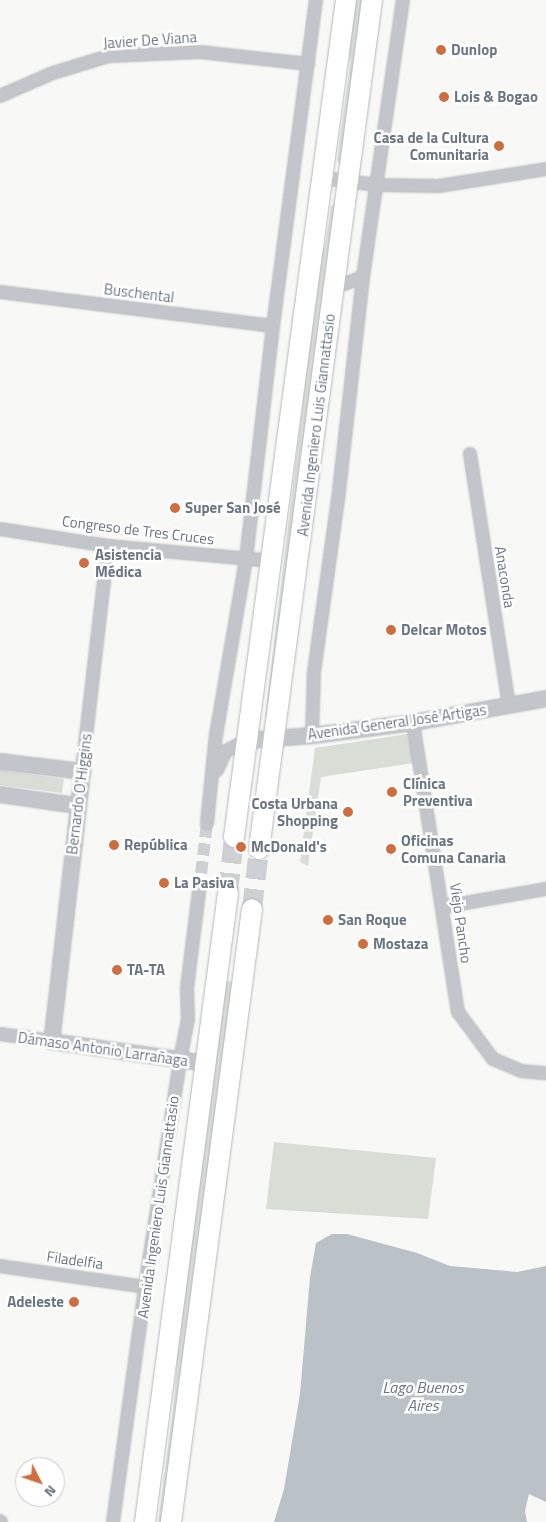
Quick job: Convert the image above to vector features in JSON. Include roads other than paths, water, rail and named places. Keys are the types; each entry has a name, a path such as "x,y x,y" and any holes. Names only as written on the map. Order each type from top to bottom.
{"main road":[{"name":"Avenida Ingeniero Luis Giannattasio","path":"234,836 346,0"},
{"name":"Avenida Ingeniero Luis Giannattasio","path":"259,849 372,0"},
{"name":"Avenida Ingeniero Luis Giannattasio","path":"145,1522 228,893"},
{"path":"171,1522 252,909"}],"street":[{"path":"207,823 216,735 246,559 273,326 316,0"},
{"name":"Avenida Ingeniero Luis Giannattasio","path":"312,735 314,672 338,500 363,277 403,0"},
{"name":"Javier De Viana","path":"0,96 53,73 109,56 200,52 308,64"},
{"path":"323,178 377,185 439,186 545,170 546,183"},
{"path":"334,288 363,277"},
{"name":"Buschental","path":"0,292 273,326"},
{"name":"Anaconda","path":"470,454 509,705"},
{"name":"Congreso de Tres Cruces","path":"0,529 108,546 272,561"},
{"name":"Bernardo O'Higgins","path":"51,1041 76,805 82,770 108,546"},
{"name":"Avenida General José Artigas","path":"247,740 312,735 413,722 546,698"},
{"name":"Viejo Pancho","path":"413,722 458,1012 493,1059 521,1071 546,1073"},
{"path":"209,794 219,761 226,751 247,740"},
{"path":"0,761 82,770"},
{"path":"0,794 76,805"},
{"path":"442,907 546,890"},
{"name":"Avenida Ingeniero Luis Giannattasio","path":"113,1522 145,1287 188,1019 187,988 199,891"},
{"name":"Dámaso Antonio Larrañaga","path":"0,1034 205,1063"},
{"name":"Filadelfia","path":"0,1266 145,1287"}],"water":[{"name":"Lago Buenos Aires","path":"332,1234 347,1234 417,1253 450,1266 517,1272 546,1266 546,1502 529,1494 525,1511 527,1522 274,1522 284,1489 300,1394 310,1277 316,1243"}],"tunnel":[{"path":"199,891 207,823"},
{"path":"228,893 234,837"},
{"path":"252,909 259,849"}],"place":[{"name":"Dunlop","path":"441,50"},
{"name":"Lois & Bogao","path":"444,97"},
{"name":"Casa de la Cultura Comunitaria","path":"499,146"},
{"name":"Super San José","path":"175,508"},
{"name":"Asistencia Médica","path":"84,563"},
{"name":"Delcar Motos","path":"391,630"},
{"name":"Clínica Preventiva","path":"392,792"},
{"name":"Costa Urbana Shopping","path":"348,812"},
{"name":"República","path":"114,845"},
{"name":"McDonald's","path":"241,847"},
{"name":"Oficinas Comuna Canaria","path":"391,849"},
{"name":"La Pasiva","path":"164,883"},
{"name":"San Roque","path":"328,920"},
{"name":"Mostaza","path":"363,944"},
{"name":"TA-TA","path":"117,970"},
{"name":"Adeleste","path":"74,1302"}]}
